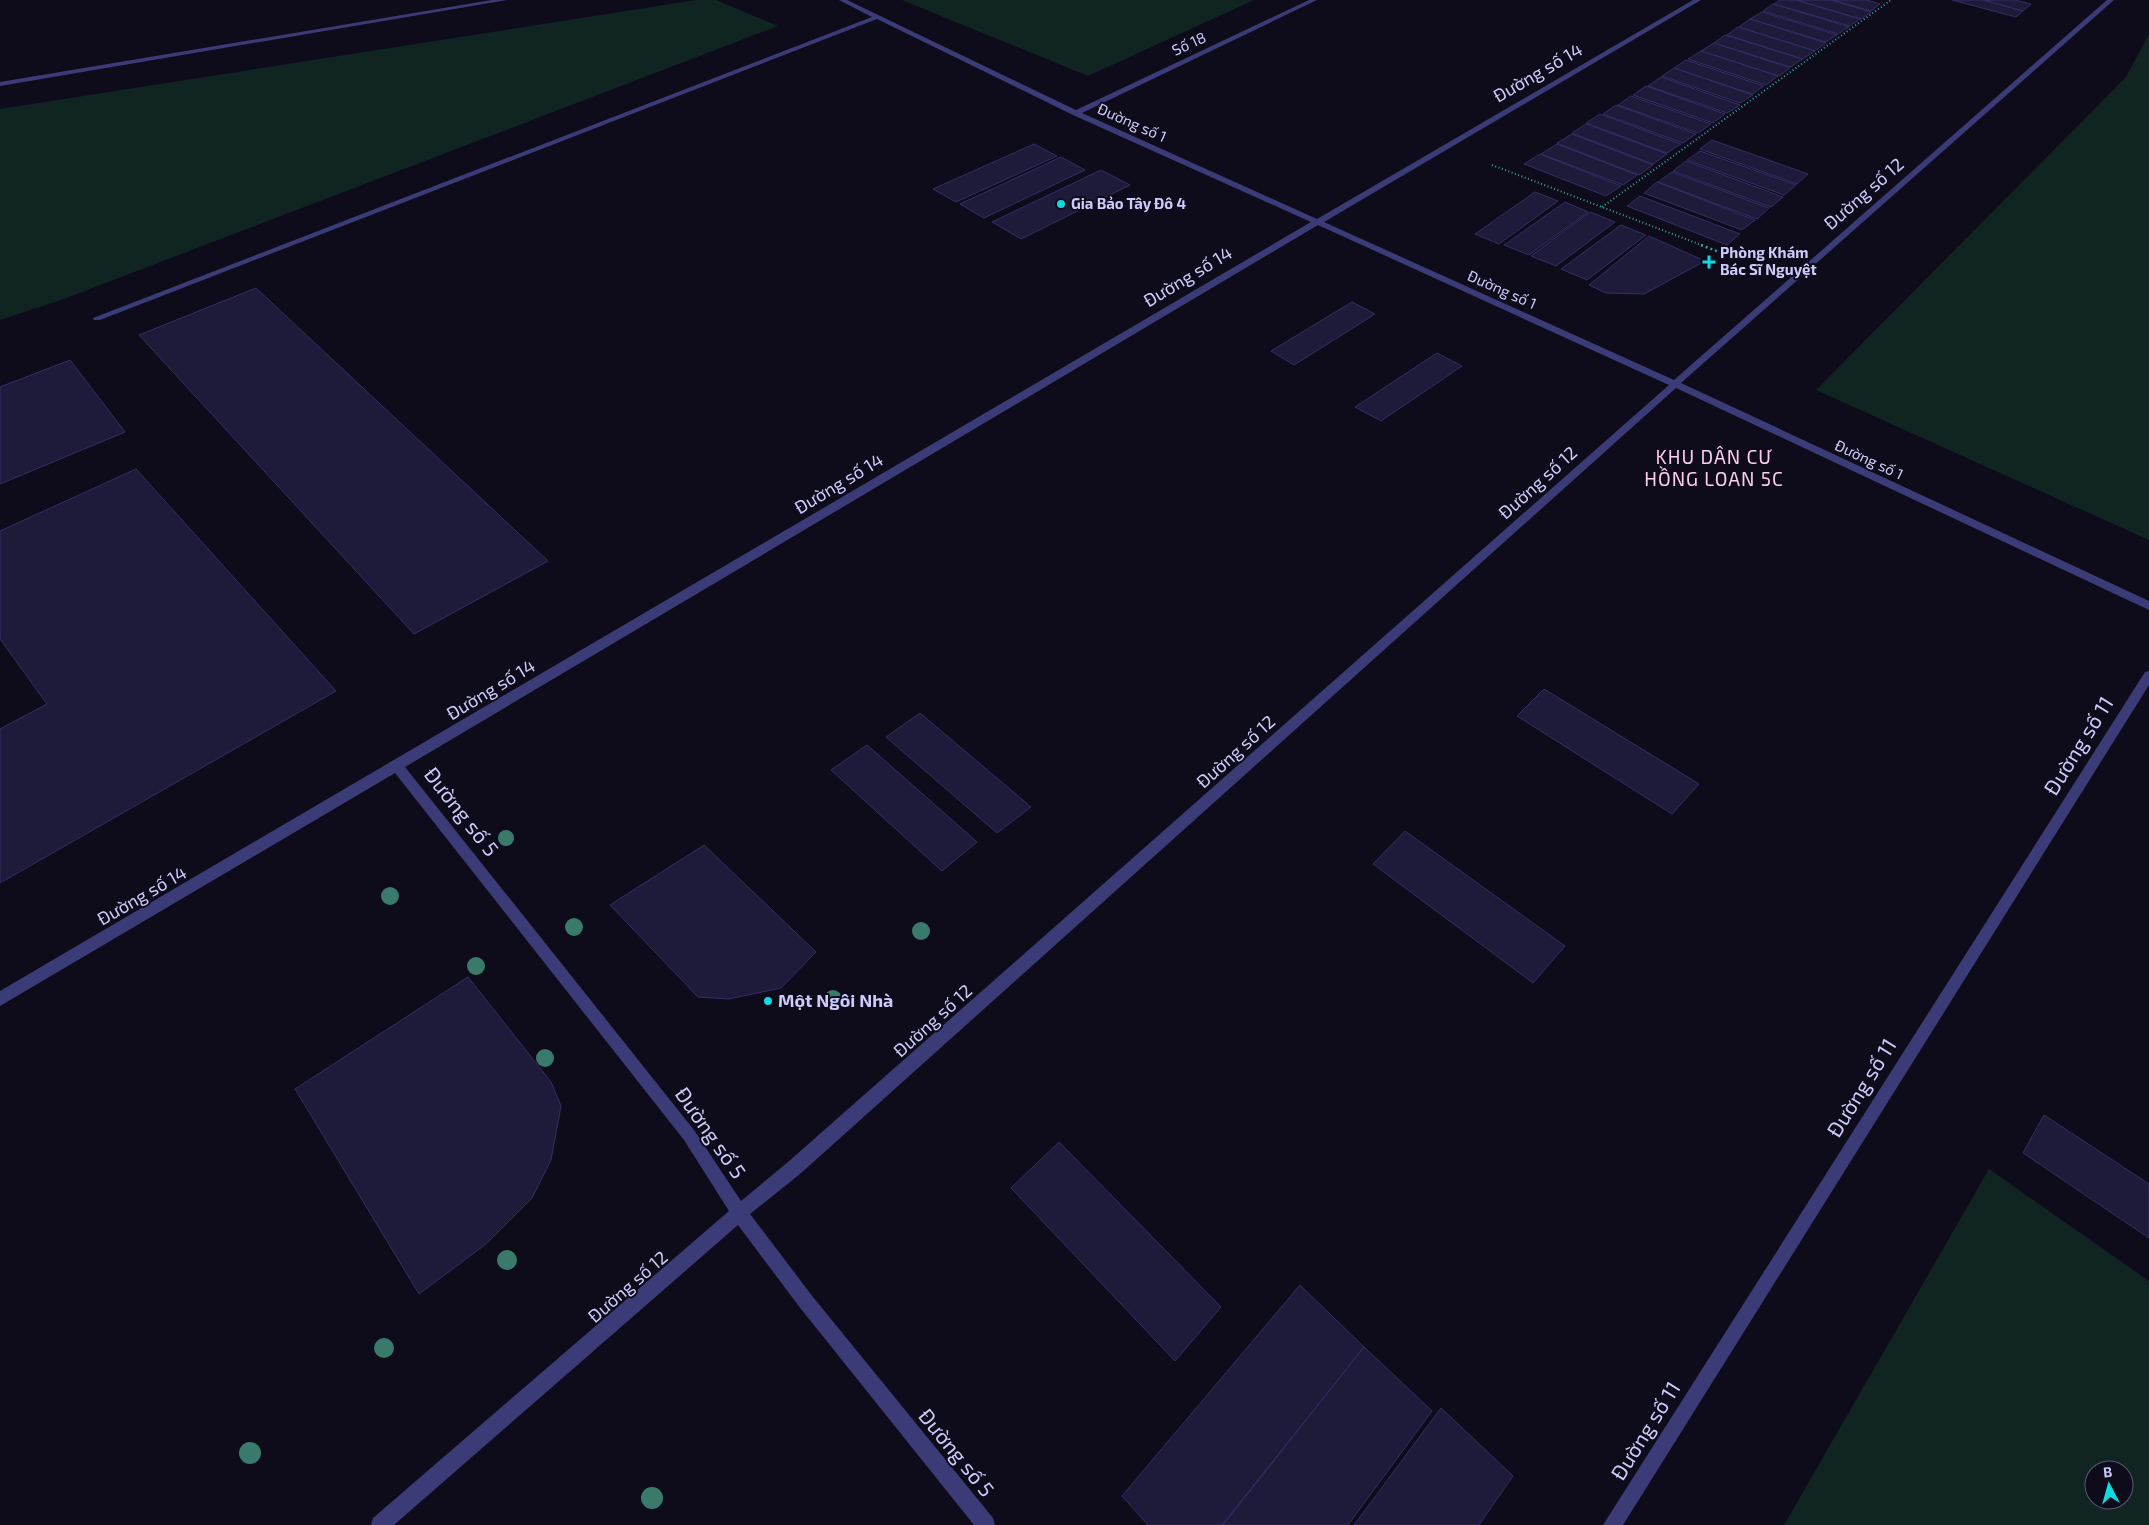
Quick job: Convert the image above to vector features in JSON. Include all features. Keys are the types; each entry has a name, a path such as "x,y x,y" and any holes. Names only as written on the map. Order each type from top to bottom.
{"street":[{"path":"0,84 504,0"},
{"name":"Đường số 1","path":"842,0 1076,113 1675,384 2149,606"},
{"name":"Số 18","path":"1076,113 1314,0"},
{"name":"Đường số 14","path":"0,999 1316,221 1698,0"},
{"name":"Đường số 12","path":"380,1525 808,1155 1675,384 2111,0"},
{"path":"97,318 877,17"},
{"name":"Đường số 11","path":"1612,1525 2149,675"},
{"name":"Đường số 5","path":"397,766 689,1135 739,1213 814,1311 986,1525"}],"path":[{"path":"1602,207 1891,0"},
{"path":"1486,163 1727,255"}],"green space":[{"path":"696,0 716,0 778,26 61,300 0,320 0,109"},
{"path":"902,0 1254,0 1088,76"},
{"path":"2149,34 2149,540 1816,390 2126,77"},
{"path":"1989,1169 2149,1281 2149,1525 1784,1525"}],"building":[{"path":"1780,0 1796,0 1860,19 1850,26 1774,4"},
{"path":"1797,0 1831,0 1871,12 1861,19"},
{"path":"1833,0 1867,0 1880,4 1871,11"},
{"path":"1952,0 1983,0 2023,11 2016,17"},
{"path":"1984,0 2015,0 2031,4 2023,11"},
{"path":"1773,4 1849,27 1838,34 1763,11"},
{"path":"1762,12 1837,35 1826,42 1750,19"},
{"path":"1750,19 1826,43 1815,51 1739,27"},
{"path":"1738,27 1815,51 1803,59 1727,35"},
{"path":"1725,35 1802,59 1791,67 1714,43"},
{"path":"1714,43 1790,68 1779,76 1701,51"},
{"path":"1701,51 1778,76 1766,85 1688,59"},
{"path":"1686,60 1764,86 1752,94 1674,68"},
{"path":"1674,68 1753,95 1740,103 1662,76"},
{"path":"1661,77 1740,105 1727,113 1648,86"},
{"path":"1646,86 1725,114 1713,123 1633,95"},
{"path":"1631,96 1711,124 1698,133 1618,105"},
{"path":"1616,105 1696,134 1683,143 1603,114"},
{"path":"1600,114 1681,144 1667,153 1586,123"},
{"path":"1586,124 1667,154 1653,164 1572,133"},
{"path":"1572,134 1653,165 1639,175 1557,143"},
{"path":"1712,140 1808,174 1797,184 1700,149"},
{"path":"1034,144 1057,156 956,202 933,189"},
{"path":"1557,144 1637,175 1623,185 1541,154"},
{"path":"1700,151 1796,185 1784,195 1687,160"},
{"path":"1540,154 1621,186 1606,196 1524,164"},
{"path":"1061,157 1085,170 984,218 960,204"},
{"path":"1686,161 1783,197 1771,207 1673,171"},
{"name":"Gia Bảo Tây Đô 4","path":"1101,170 1130,185 1021,239 992,222"},
{"path":"1672,172 1769,208 1757,219 1658,182"},
{"path":"1657,182 1755,220 1742,230 1644,193"},
{"path":"1535,192 1558,201 1499,244 1475,234"},
{"path":"1640,196 1740,234 1727,245 1627,206"},
{"path":"1565,202 1588,212 1529,255 1504,245"},
{"path":"1590,212 1615,222 1556,266 1531,256"},
{"path":"1621,225 1646,235 1587,280 1561,269"},
{"path":"1649,236 1705,261 1644,294 1606,293 1589,285"},
{"path":"256,288 548,561 414,634 139,335"},
{"path":"1352,302 1375,314 1294,365 1271,351"},
{"path":"1437,353 1462,366 1381,421 1355,407"},
{"path":"70,360 125,432 0,484 0,387"},
{"path":"136,469 336,691 0,883 0,729 47,704 0,639 0,531"},
{"path":"1544,689 1699,784 1672,814 1517,716"},
{"path":"920,713 1031,807 997,833 886,737"},
{"path":"867,745 977,842 942,871 831,770"},
{"path":"1405,831 1565,946 1533,983 1373,864"},
{"path":"704,845 816,952 781,988 729,999 698,997 610,905"},
{"path":"468,977 551,1082 561,1106 551,1160 532,1198 486,1244 419,1294 295,1089"},
{"path":"2044,1115 2149,1184 2149,1238 2023,1153"},
{"path":"1059,1142 1221,1307 1175,1361 1011,1188"},
{"path":"1300,1285 1364,1347 1222,1525 1148,1525 1122,1496"},
{"path":"1364,1347 1432,1411 1348,1525 1223,1525"},
{"path":"1441,1408 1513,1476 1479,1525 1354,1525"}],"place":[{"name":"Gia Bảo Tây Đô 4","path":"1061,204"},
{"name":"Phòng Khám Bác Sĩ Nguyệt","path":"1709,262"},
{"name":"Một Ngôi Nhà","path":"768,1001"}],"district":[{"name":"KHU DÂN CƯ HỒNG LOAN 5C","path":"1714,468"}]}
